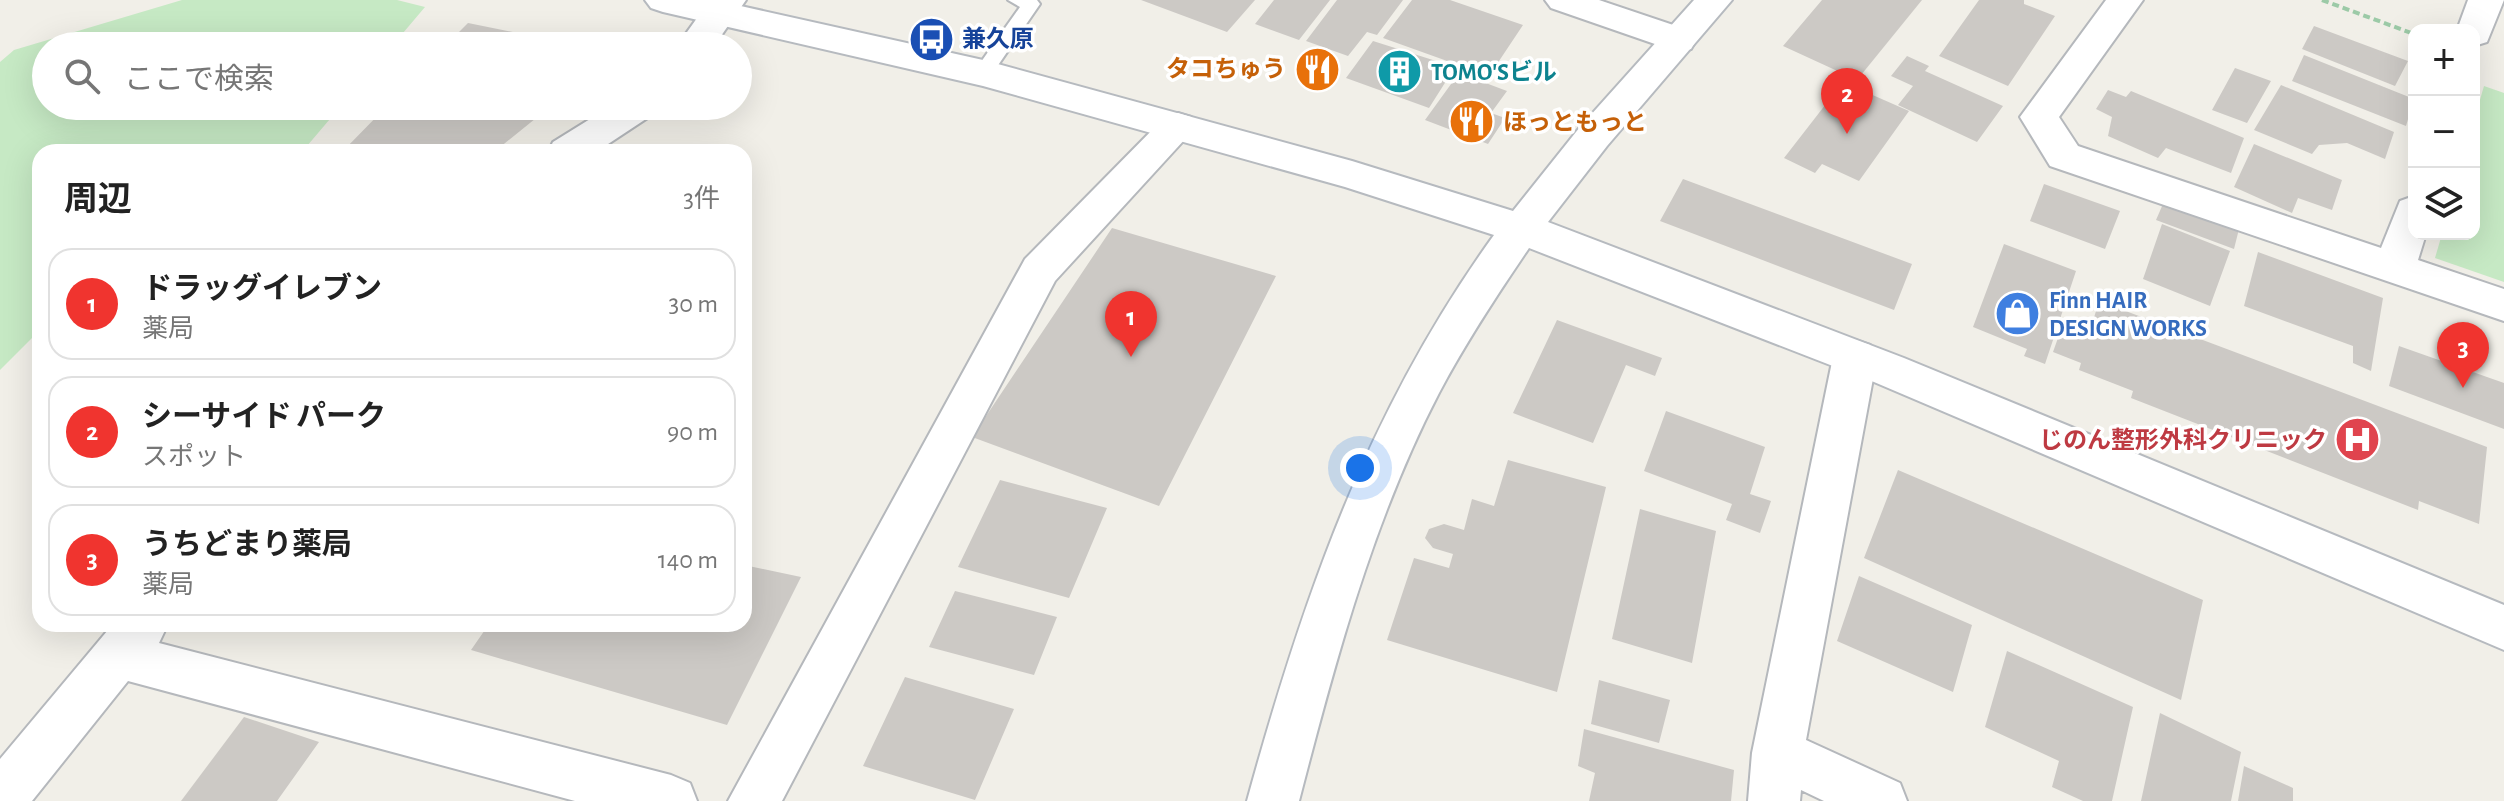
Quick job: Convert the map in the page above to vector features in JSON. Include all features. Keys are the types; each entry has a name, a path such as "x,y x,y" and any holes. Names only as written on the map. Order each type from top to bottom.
{"street":[{"path":"663,0 723,6 983,73 1352,175 1520,228 1855,357 2504,628"},
{"path":"1563,0 1678,40"},
{"path":"1273,801 1290,734 1365,506 1421,385 1471,299 1520,228 1714,0"},
{"path":"2125,0 2039,117 2064,156 2504,305"},
{"path":"2478,24 2486,0"},
{"path":"705,32 723,6"},
{"path":"581,144 622,120"},
{"path":"754,801 1040,270 1178,126"},
{"path":"2395,267 2408,229"},
{"path":"1855,357 1776,777 1881,801"},
{"path":"0,799 131,640 671,801"}],"lane":[{"path":"983,73 1031,4 1017,0"}],"path":[{"path":"2322,0 2408,32"}],"green space":[{"path":"182,0 397,0 425,7 404,32 74,32"},
{"path":"32,45 32,120 329,120 309,144 32,144 32,338 0,370 0,62 14,50"},
{"path":"2484,86 2504,93 2504,282 2435,258 2440,240 2480,240 2480,100"}],"building":[{"path":"1141,0 1255,0 1227,32"},
{"path":"1274,0 1330,0 1299,40 1255,24"},
{"path":"1337,0 1403,0 1377,35 1367,32 1348,56 1306,41"},
{"path":"1412,0 1450,0 1523,25 1489,76 1383,38"},
{"path":"1822,0 1922,0 1857,80 1783,46"},
{"path":"1979,0 2024,0 2024,4 2055,16 2008,86 1939,56"},
{"path":"468,23 512,32 459,32"},
{"path":"2314,26 2408,61 2395,86 2302,49"},
{"name":"TOMO'Sビル","path":"1373,41 1455,67 1429,108 1346,78"},
{"path":"1312,55 1336,63 1324,82 1299,74"},
{"path":"2304,55 2408,97 2406,126 2292,81"},
{"path":"1907,56 1929,66 1925,71 2003,106 1977,142 1898,105 1913,86 1891,76"},
{"path":"2235,68 2271,81 2247,123 2212,110"},
{"path":"1459,73 1507,91 1491,113 1505,118 1488,144 1425,120"},
{"path":"1843,82 1909,111 1859,181 1822,164 1815,173 1784,158"},
{"path":"2281,85 2394,132 2385,159 2347,143 2319,145 2312,154 2254,130"},
{"path":"2108,90 2126,97 2131,91 2244,138 2231,173 2166,148 2158,158 2108,136 2112,117 2096,109"},
{"path":"373,120 534,120 504,144 350,144"},
{"path":"2254,144 2342,180 2332,210 2298,198 2292,213 2234,187"},
{"path":"1683,179 1912,264 1894,310 1660,221"},
{"path":"2044,184 2120,211 2105,249 2030,221"},
{"path":"2166,197 2240,225 2234,249 2156,220"},
{"path":"2162,224 2230,251 2210,306 2143,279"},
{"path":"1112,228 1276,276 1159,506 972,437"},
{"path":"2004,244 2076,271 2045,364 2024,356 2027,349 1973,327"},
{"path":"2258,252 2383,298 2371,371 2353,363 2353,346 2244,306"},
{"path":"2099,301 2487,447 2479,524 2419,501 2418,510 2131,398 2133,391 2079,370 2081,363 2053,352 2064,321 2090,331"},
{"path":"1557,320 1662,358 1655,376 1626,365 1593,443 1513,413"},
{"path":"2399,346 2504,383 2504,429 2389,386"},
{"path":"1666,411 1765,447 1750,494 1771,501 1760,533 1726,520 1732,504 1644,471"},
{"path":"1508,460 1606,487 1557,692 1387,640 1414,558 1449,568 1453,554 1433,548 1425,538 1429,529 1444,524 1464,530 1472,499 1494,506"},
{"path":"1898,470 2203,600 2181,700 1864,558"},
{"path":"1000,480 1107,508 1069,598 958,567"},
{"path":"1640,509 1716,531 1692,663 1612,639"},
{"path":"752,567 801,577 727,725 471,650 483,632 752,632"},
{"path":"1859,576 1972,625 1953,692 1837,641"},
{"path":"955,591 1057,617 1034,675 929,647"},
{"path":"2007,651 2133,707 2112,801 2083,801 2052,787 2059,761 1985,727"},
{"path":"905,677 1014,709 975,800 863,766"},
{"path":"1599,680 1670,700 1659,743 1591,724"},
{"path":"2160,713 2241,752 2231,801 2141,801"},
{"path":"244,717 319,742 277,801 181,801"},
{"path":"1584,729 1734,770 1731,801 1589,801 1595,773 1578,766"},
{"path":"2244,766 2293,788 2293,801 2238,801"}],"place":[{"name":"兼久原","path":"931,39"},
{"name":"タコちゅう","path":"1317,69"},
{"name":"TOMO'Sビル","path":"1400,72"},
{"name":"ほっともっと","path":"1472,122"},
{"name":"シーサイド パーク","path":"1847,134"},
{"name":"Finn HAIR DESIGN WORKS","path":"2018,314"},
{"name":"ドラッグイレブン","path":"1131,357"},
{"name":"うちどまり薬局","path":"2463,388"},
{"name":"じのん整形外科クリニック","path":"2358,440"}]}
